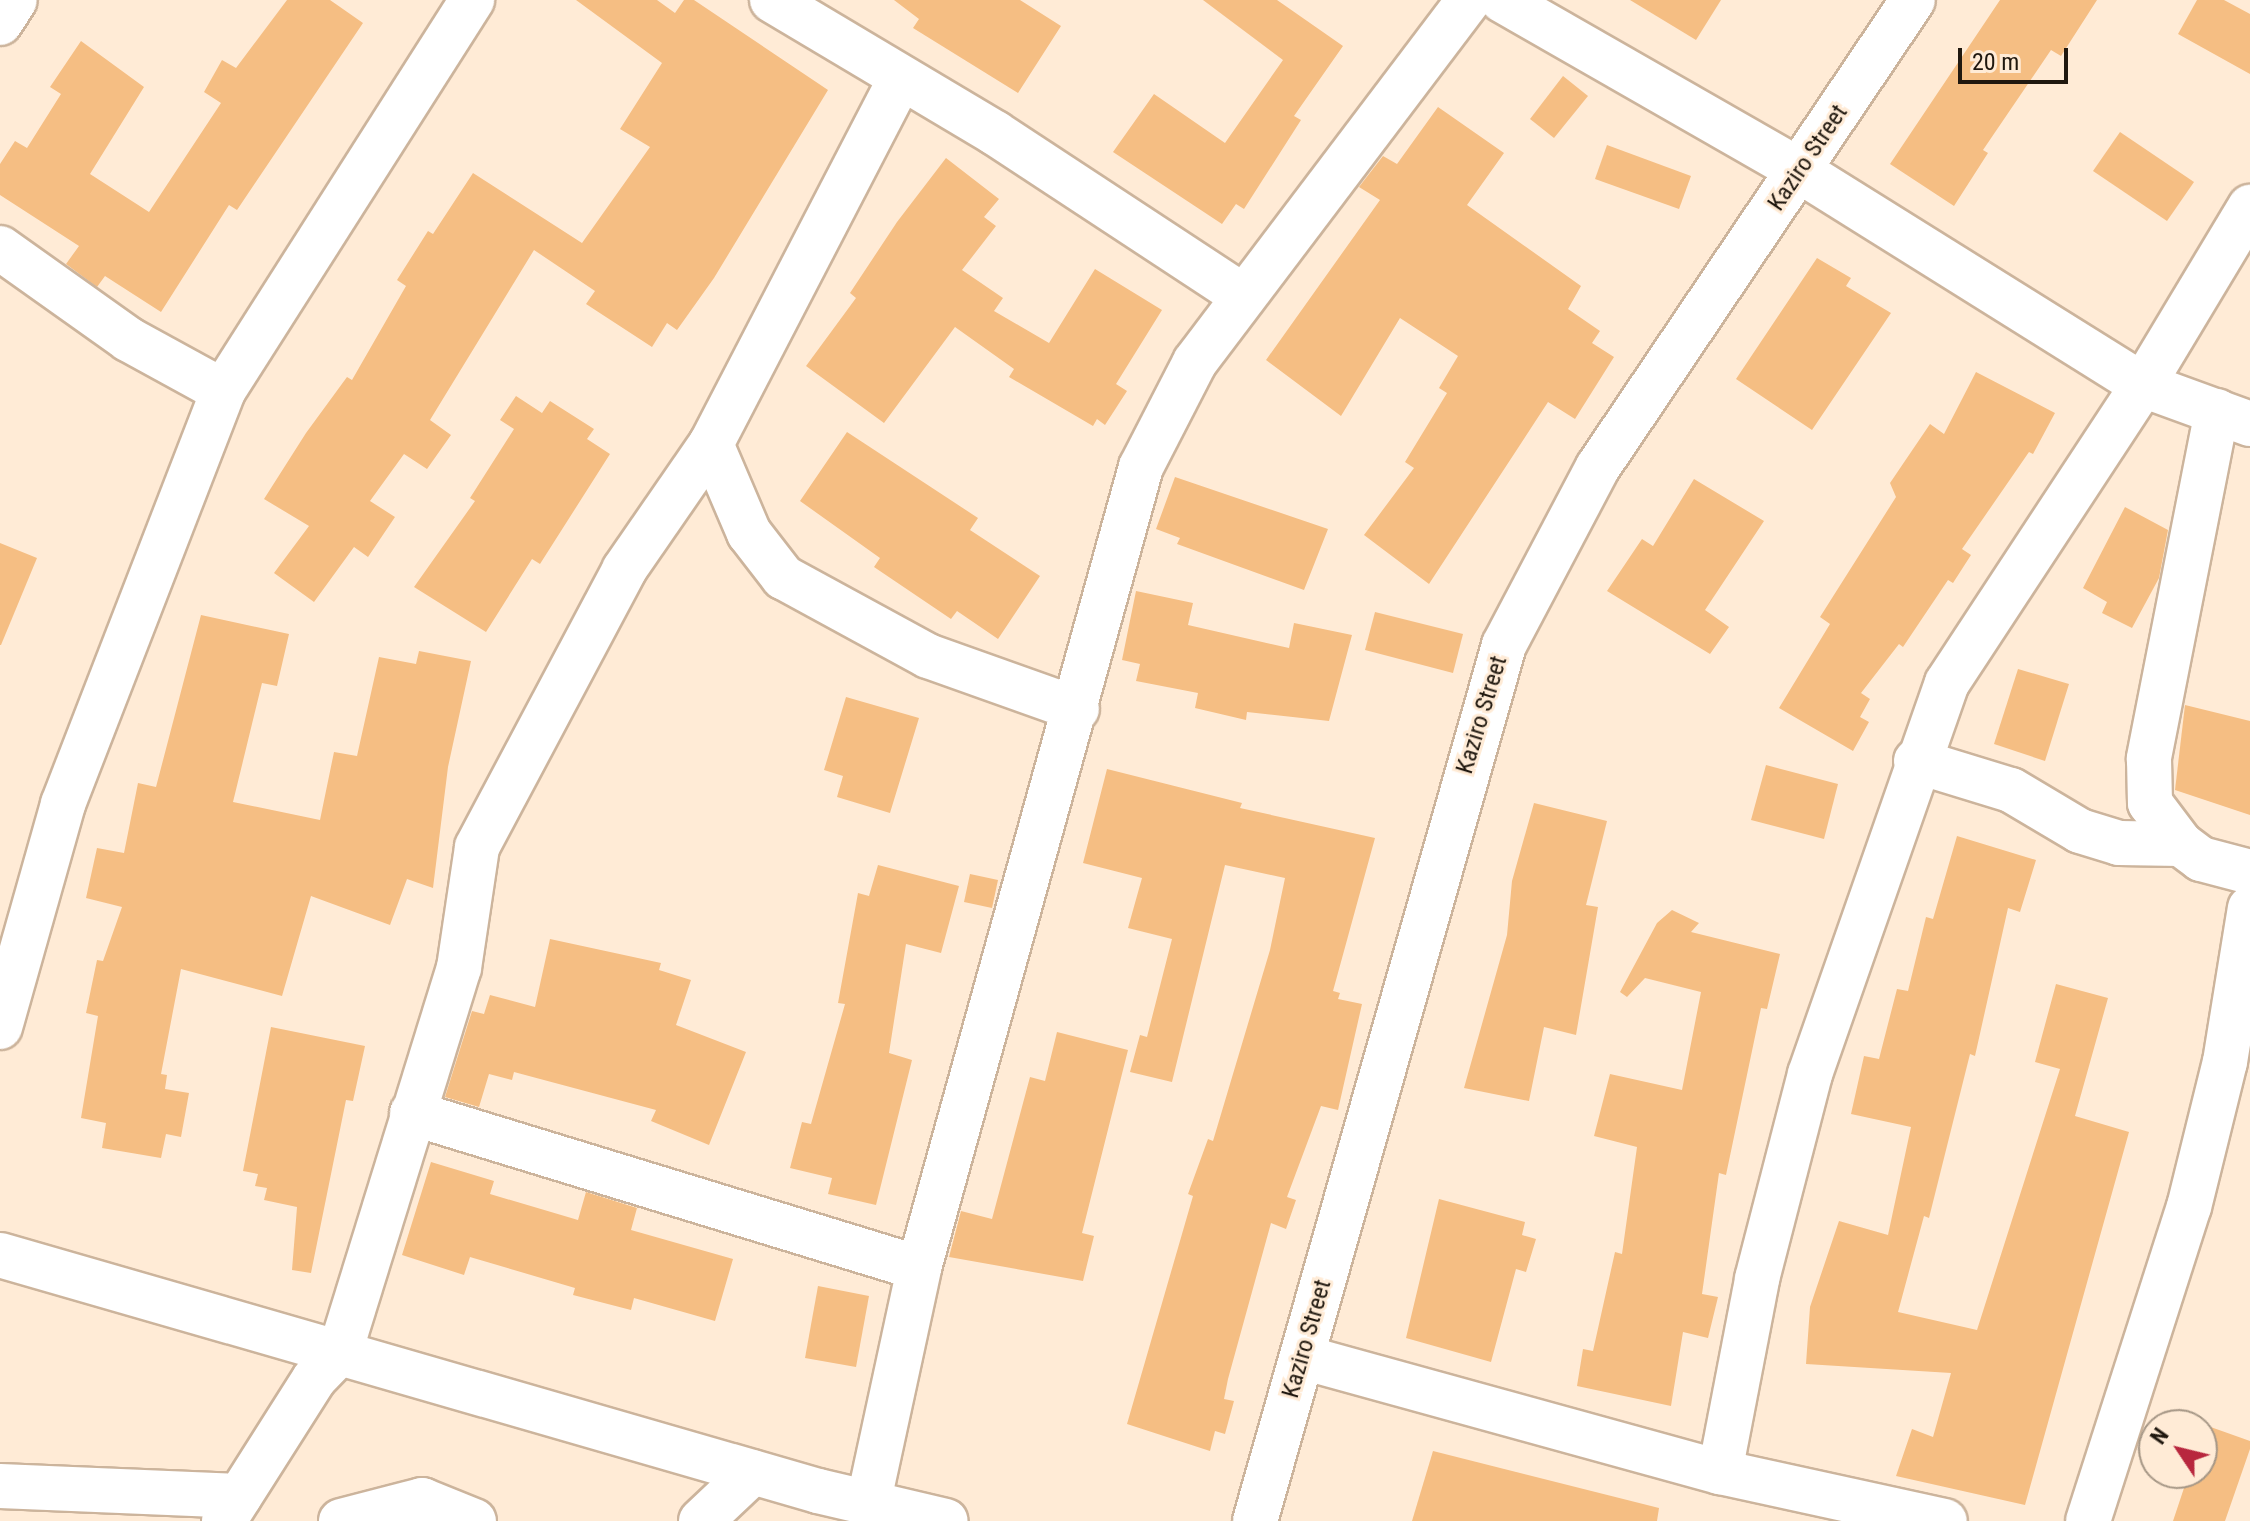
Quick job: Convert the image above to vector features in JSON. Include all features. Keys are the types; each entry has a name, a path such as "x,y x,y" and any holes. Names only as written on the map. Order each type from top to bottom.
{"street":[{"path":"0,23 15,0"},
{"path":"3,1005 63,804 223,391 472,0"},
{"path":"772,0 899,81 1008,142 1243,296"},
{"path":"869,1500 919,1268 1077,709 1141,467 1195,362 1469,0"},
{"path":"1502,0 1800,171 2143,385 2233,418 2149,759 2150,803 2181,844 2201,859 2250,872"},
{"name":"Kaziro Street","path":"1255,1521 1504,645 1598,467 1913,0"},
{"path":"0,1486 232,1508 314,1379 340,1352 459,968 477,847 624,570 711,444 899,81"},
{"path":"1720,1472 1757,1279 1810,1074 1916,761 1947,683 2143,385 2250,207"},
{"path":"0,248 128,339 223,391"},
{"path":"711,444 764,561 783,577 928,656 1077,709"},
{"path":"1916,761 2011,790 2080,831 2119,843 2181,844"},
{"path":"2088,1521 2189,1207 2225,1062 2250,908"},
{"path":"412,1113 919,1268"},
{"path":"0,1255 753,1472 946,1521"},
{"path":"1302,1357 1720,1472 1945,1521"},
{"path":"701,1521 753,1472"},
{"path":"341,1521 422,1500 474,1521"}],"building":[{"path":"287,0 330,0 363,23 237,210 229,205 161,312 105,276 97,287 66,264 79,246 0,195 0,164 15,141 27,148 61,94 50,87 81,41 144,87 90,174 149,212 221,103 204,92 222,60 236,68"},
{"path":"576,0 657,0 675,13 684,0 694,0 828,90 714,278 677,330 667,323 652,347 586,304 595,291 534,250 430,420 451,435 427,469 404,454 370,501 395,517 368,557 354,547 314,602 274,573 309,526 264,499 347,377 352,380 406,286 397,280 428,231 433,234 473,173 582,243 650,147 620,129 662,63"},
{"path":"894,0 1020,0 1061,26 1018,93 913,28 919,19"},
{"path":"1203,0 1277,0 1343,46 1294,116 1301,120 1244,209 1236,204 1222,224 1113,152 1154,94 1225,143 1283,60"},
{"path":"1630,0 1721,0 1696,40"},
{"path":"2000,0 2097,0 2061,56 2051,50 1983,150 1988,153 1954,206 1890,164"},
{"path":"2197,0 2224,0 2250,14 2250,74 2178,34"},
{"path":"1563,76 1588,96 1554,138 1530,119"},
{"path":"1438,107 1504,153 1467,205 1581,286 1568,309 1600,331 1592,343 1614,357 1575,419 1548,402 1429,584 1364,535 1414,468 1405,462 1447,393 1439,388 1458,356 1400,318 1341,416 1266,360 1380,200 1359,187 1383,156 1397,164"},
{"path":"2120,132 2194,182 2167,221 2093,171"},
{"path":"1607,145 1691,176 1679,209 1595,179"},
{"path":"946,158 999,199 984,217 996,226 962,270 1003,298 994,311 1049,343 1095,269 1162,310 1116,384 1127,391 1105,425 1097,419 1093,426 1009,377 1014,369 955,327 884,423 806,366 856,298 850,293 897,222"},
{"path":"1817,258 1851,278 1846,286 1891,313 1812,430 1736,379"},
{"path":"1976,372 2055,413 2033,454 2029,452 1962,549 1971,555 1953,583 1948,580 1903,647 1899,644 1861,693 1870,699 1860,717 1869,722 1853,751 1779,708 1830,624 1820,617 1896,497 1890,483 1930,424 1944,434"},
{"path":"516,396 542,413 550,401 594,429 587,439 610,454 540,564 532,559 486,632 414,587 475,501 470,498 514,429 500,420"},
{"path":"847,432 978,518 970,530 1040,576 998,639 957,611 951,619 874,567 880,558 800,501"},
{"path":"1175,477 1328,529 1304,590 1177,544 1180,538 1156,529"},
{"path":"1694,479 1764,521 1705,610 1729,627 1710,654 1607,591 1642,539 1653,546"},
{"path":"2125,507 2168,530 2159,578 2132,628 2102,613 2107,602 2083,588"},
{"path":"0,543 37,558 1,645 0,645"},
{"path":"1136,591 1193,603 1188,625 1289,648 1294,623 1352,635 1329,721 1247,712 1246,720 1195,708 1198,693 1136,681 1140,664 1122,660"},
{"path":"1375,612 1463,634 1453,673 1365,650"},
{"path":"201,615 289,634 277,686 262,683 233,802 320,820 334,752 357,756 379,657 416,664 419,651 471,661 448,767 433,888 407,879 390,925 311,896 282,996 181,969 161,1074 167,1075 165,1089 189,1093 181,1137 166,1134 161,1158 102,1148 106,1123 81,1118 98,1016 86,1013 97,960 103,961 122,907 86,898 97,848 124,853 138,783 156,787"},
{"path":"2018,669 2069,684 2045,761 1994,744"},
{"path":"846,697 919,718 890,813 837,797 843,776 824,770"},
{"path":"2185,705 2250,721 2250,815 2175,790"},
{"path":"1766,765 1838,784 1824,839 1751,820"},
{"path":"1107,769 1242,803 1240,808 1375,838 1333,991 1340,993 1338,999 1362,1004 1338,1110 1321,1106 1287,1197 1296,1200 1286,1229 1271,1223 1228,1379 1224,1399 1234,1401 1225,1434 1215,1431 1210,1451 1127,1424 1193,1196 1188,1194 1208,1139 1213,1141 1270,950 1285,878 1225,865 1172,1082 1130,1072 1140,1035 1147,1037 1172,939 1128,928 1142,878 1083,863"},
{"path":"1534,803 1607,821 1586,905 1598,907 1576,1035 1544,1027 1529,1101 1464,1088 1507,935 1512,881"},
{"path":"1957,836 2036,860 2020,912 2008,908 1975,1056 1970,1054 1929,1218 1924,1216 1898,1312 1977,1330 2060,1069 2035,1062 2056,984 2108,998 2075,1116 2129,1132 2025,1505 1896,1476 1912,1429 1933,1437 1951,1373 1806,1364 1810,1307 1839,1221 1888,1235 1911,1127 1851,1114 1864,1056 1879,1059 1897,989 1908,991 1926,917 1933,919"},
{"path":"878,865 959,886 941,953 906,944 889,1053 912,1060 876,1205 828,1194 832,1178 790,1168 802,1122 811,1124 845,1004 838,1003 858,893 869,896"},
{"path":"970,874 998,880 992,908 964,902"},
{"path":"1672,910 1699,923 1691,932 1780,954 1767,1009 1761,1008 1726,1175 1719,1173 1702,1294 1718,1297 1708,1338 1683,1332 1671,1406 1577,1386 1583,1349 1593,1351 1615,1252 1622,1254 1637,1147 1594,1136 1610,1074 1682,1090 1701,992 1645,978 1627,997 1620,992 1657,923"},
{"path":"550,939 661,963 659,970 691,980 676,1025 746,1052 709,1145 651,1121 656,1110 514,1072 512,1080 489,1074 479,1107 445,1097 472,1011 484,1014 490,995 535,1007"},
{"path":"271,1027 365,1046 353,1101 346,1100 311,1273 292,1270 297,1207 264,1200 267,1188 255,1186 258,1174 243,1171"},
{"path":"1057,1032 1128,1050 1082,1233 1094,1236 1083,1281 949,1257 961,1211 992,1219 1030,1077 1045,1081"},
{"path":"431,1162 494,1181 490,1194 578,1220 586,1192 637,1208 631,1230 733,1259 715,1321 634,1298 631,1310 573,1295 575,1288 470,1257 464,1275 402,1255"},
{"path":"1439,1199 1525,1222 1522,1235 1536,1239 1526,1272 1516,1269 1491,1362 1406,1338"},
{"path":"818,1286 869,1296 856,1367 805,1358"},
{"path":"2218,1430 2250,1441 2225,1521 2173,1521 2184,1489 2218,1489"},
{"path":"1433,1451 1659,1508 1657,1521 1412,1521"}]}
